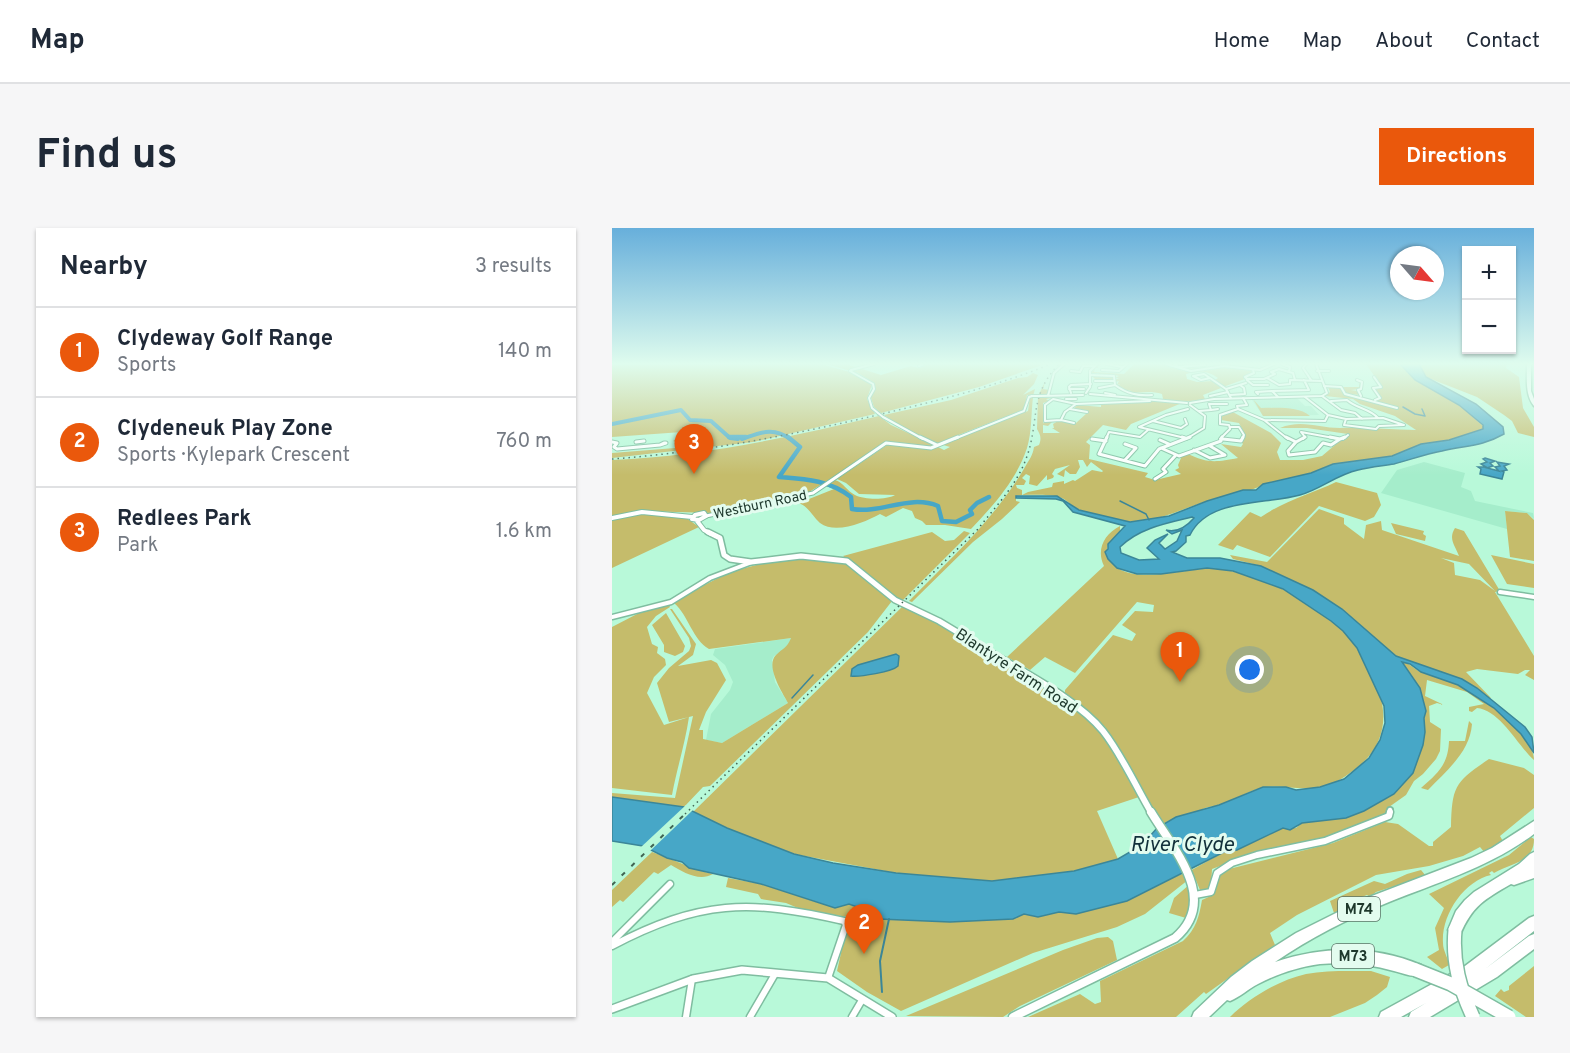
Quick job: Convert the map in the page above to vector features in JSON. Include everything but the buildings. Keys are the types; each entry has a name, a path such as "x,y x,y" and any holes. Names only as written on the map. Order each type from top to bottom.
{"highway":[{"name":"M74","path":"1201,1017 1234,983 1276,953 1320,928 1369,904 1481,860 1521,838 1534,828"},
{"path":"1473,1017 1462,994 1455,970 1453,950 1455,930 1466,907 1478,895 1522,870 1534,858"},
{"path":"1491,888 1534,872"},
{"path":"1386,1017 1470,971 1534,923"},
{"path":"1416,1017 1492,972 1534,940"},
{"name":"M73","path":"1201,1017 1245,983 1268,970 1300,959 1348,955 1377,959 1416,970 1451,984 1509,1017"}],"main road":[{"path":"612,518 642,512 694,519 702,513 706,516"},
{"name":"Blantyre Farm Road","path":"694,519 701,527 721,539 726,557 752,562 801,556 850,562 895,600 939,621 1044,684 1096,723 1104,732 1159,827"},
{"path":"1013,1017 1175,938 1191,919 1195,894 1191,880 1159,827"}],"street":[{"path":"870,401 872,408 883,417 937,445"},
{"name":"Westburn Road","path":"706,516 806,495 833,480 886,443 929,448 1024,411 1028,401"},
{"path":"1051,401 1045,405 1045,418 1049,422 1061,420 1074,423"},
{"path":"1069,401 1076,404 1150,401"},
{"path":"1148,430 1140,437 1110,431 1106,434 1106,441 1099,454 1145,466 1160,448 1186,439 1204,428 1206,417 1189,405 1154,401"},
{"path":"1186,439 1139,427 1201,401"},
{"path":"1238,410 1236,406 1246,405 1244,401"},
{"path":"1310,401 1328,415 1346,419 1396,419 1404,425 1378,426 1376,429 1346,426 1346,419"},
{"path":"1331,401 1341,410 1355,413 1362,419"},
{"path":"1348,401 1354,406 1372,411 1379,418"},
{"path":"1377,401 1396,406"},
{"path":"1061,420 1061,417 1076,404"},
{"path":"1211,410 1208,404 1225,404"},
{"path":"1070,409 1087,412"},
{"path":"1197,412 1218,409"},
{"path":"1157,478 1166,472 1163,469 1176,455 1209,446 1223,439 1241,441 1244,435 1239,428 1221,424 1220,415 1238,410 1264,420 1288,439 1297,442"},
{"path":"1264,420 1324,421 1328,415"},
{"path":"1154,420 1181,428 1186,424 1185,419"},
{"path":"1223,439 1220,439 1230,427"},
{"path":"1340,439 1301,432 1305,437 1288,451 1289,455 1315,452 1323,443 1331,445 1348,435"},
{"path":"1094,440 1106,441"},
{"path":"635,447 640,441"},
{"path":"612,442 617,443 615,448 635,447 663,441"},
{"path":"1159,442 1169,444"},
{"path":"1124,461 1136,448 1125,444"},
{"path":"1194,450 1210,458 1225,455 1209,446"},
{"path":"1160,448 1176,455"},
{"path":"612,617 671,602 703,582 752,562"},
{"path":"1500,592 1534,597"},
{"path":"1195,894 1211,892 1219,869 1263,854 1327,840 1389,816 1390,810"},
{"path":"612,944 670,884"},
{"path":"612,944 666,922 706,911 734,906 785,909 844,921 846,925 828,978"},
{"path":"612,1009 693,979 736,970 828,978 892,1017"},
{"path":"750,1017 776,973"},
{"path":"686,1017 693,979"},
{"path":"852,1017 862,1000"}],"shaded area":[{"path":"612,401 868,401 875,414 753,442 612,458 612,453 675,448 680,443 673,441 681,436 682,432 612,437"},
{"path":"872,401 927,401 881,413 874,407"},
{"path":"947,401 1026,401 1025,409 938,443 906,430 884,415"},
{"path":"1029,401 1033,401 1029,442 1023,459 1004,492 971,529 926,525 915,518 912,511 903,508 886,517 880,514 859,524 834,528 820,523 808,509 799,503 834,489 826,486 835,480 859,497 881,499 891,497 895,495 859,494 837,479 887,445 929,449 936,446 944,450 950,447 940,444 1028,411"},
{"path":"1038,401 1049,401 1043,403 1043,424 1044,421 1052,422 1048,426 1043,425 1043,433 1060,433 1052,428 1054,428 1053,424 1058,421 1076,423 1087,413 1073,409 1078,405 1101,407 1101,403 1138,401 1182,403 1131,424 1126,430 1103,425 1086,442 1090,445 1089,459 1148,473 1145,477 1155,480 1181,474 1175,470 1179,468 1181,458 1179,457 1186,453 1212,461 1238,458 1221,444 1241,447 1243,444 1241,442 1245,435 1239,423 1221,420 1222,415 1231,411 1271,433 1281,443 1277,452 1280,460 1303,460 1322,456 1348,434 1307,428 1280,428 1288,425 1416,430 1395,416 1356,401 1372,401 1382,404 1377,401 1452,401 1483,426 1483,429 1449,440 1421,444 1392,456 1333,464 1311,473 1262,485 1144,521 1133,522 1105,518 1078,509 1059,497 1016,496 1016,501 1020,502 973,542 912,602 909,601 986,521 1013,486 1031,457 1034,447 1039,445","holes":["1078,460 1083,460 1087,467 1091,462 1103,471 1092,470 1075,481 1064,484 1064,481 1053,483 1052,487 1022,495 1022,490 1016,485 1024,485 1026,481 1022,478 1026,474 1030,476 1029,484 1037,486 1047,475 1047,480 1053,478 1052,474 1055,469 1070,465 1057,474 1064,477 1065,470 1070,474 1076,474 1080,467"]},
{"path":"1253,401 1300,401 1305,406 1311,406 1319,415 1263,416"},
{"path":"1254,401 1261,408 1294,409 1310,416 1263,416"},
{"path":"1483,401 1522,401 1523,408 1534,427 1534,437 1518,433 1512,421"},
{"path":"879,416 891,425 934,445 929,447 889,442 806,494 712,513 641,511 612,517 612,460 713,450"},
{"path":"1424,462 1465,473 1461,487 1471,491 1475,501 1533,513 1534,519 1527,513 1505,511 1507,529 1381,493 1397,470"},
{"path":"1336,482 1377,493 1381,505 1374,517 1365,521 1319,506 1270,557 1237,545 1233,550 1218,545 1250,512 1261,517 1288,502"},
{"path":"1319,509 1344,518 1344,524 1364,539 1366,525 1381,521 1382,530 1459,556 1452,535 1455,528 1464,531 1500,591 1495,592 1534,656 1534,680 1525,675 1530,670 1518,674 1477,669 1466,672 1491,698 1487,697 1464,680 1396,656 1342,609 1313,590 1261,566 1233,559 1230,555 1267,562","holes":["1441,558 1469,564 1495,591 1480,580 1455,575 1454,563"]},
{"path":"1505,511 1527,513 1534,520 1534,561 1510,557"},
{"path":"640,513 685,517 699,527 612,568 612,519"},
{"path":"1391,523 1424,531 1425,541 1396,534"},
{"path":"1120,526 1120,532 1108,544 1106,554 1114,566 1126,572 1141,575 1220,569 1235,572 1269,583 1303,600 1333,620 1344,631 1356,646 1375,680 1381,698 1383,716 1381,734 1373,751 1359,766 1341,779 1325,786 1260,788 1220,805 1168,821 1160,826 1137,779 1105,727 1065,695 1065,690 1113,635 1132,641 1136,634 1122,625 1135,611 1153,612 1154,605 1137,602 1075,673 1045,657 1030,670 1007,657 1104,566 1101,554 1103,543 1114,529"},
{"path":"964,531 970,533 902,601 843,556 932,532 945,541 954,540"},
{"path":"1491,555 1534,564 1534,588 1507,584"},
{"path":"803,557 847,562 892,601 868,632 710,786 703,787 684,807 612,797 612,793 675,798 693,716 669,722 657,683 669,668 689,651 691,646 689,638 670,609 696,644 693,655 678,666 711,660 717,663 726,680 706,712 699,730 703,730 703,739 722,743 788,703 772,666 776,655 791,638 709,649 698,639 674,603 707,584 750,566"},
{"path":"668,603 670,607 656,616 647,627 652,644 658,647 657,653 665,659 666,665 654,677 647,693 664,725 689,717 672,795 612,788 612,627 639,613"},
{"path":"904,605 931,618 1053,692 1092,722 1103,735 1139,797 1097,811 1118,859 1074,871 992,881 896,873 794,854 693,812"},
{"path":"666,613 685,646 683,652 675,656 664,652 664,645 652,625"},
{"path":"791,638 787,649 774,656 772,660 775,682 788,703 722,743 706,740 711,714 730,690 733,682 725,665 713,655 715,649"},
{"path":"1401,662 1418,671 1459,685 1486,702 1524,737 1534,760 1493,715 1477,708 1472,712 1469,711 1469,707 1484,704 1467,692 1427,680 1425,696 1444,705 1437,703 1429,706 1430,722 1441,729 1440,751 1423,774 1414,781 1406,795 1389,807 1386,813 1349,831 1245,857 1212,869 1211,889 1203,892 1200,890 1195,878 1188,872 1224,852 1237,850 1283,828 1296,828 1302,823 1346,818 1364,811 1394,794 1413,773 1424,718 1420,688"},
{"path":"1469,721 1472,724 1470,734 1462,752 1428,790 1421,788 1441,768 1447,756 1449,741 1465,741"},
{"path":"1489,759 1524,768 1534,775 1534,808 1500,836 1504,843 1485,853 1480,847 1463,856 1429,866 1376,875 1297,915 1270,933 1275,945 1206,994 1204,992 1176,1017 1028,1017 1080,994 1095,1004 1101,1002 1100,981 1183,941 1196,922 1202,900 1213,895 1219,876 1225,870 1333,843 1385,822 1398,824 1429,846 1433,846 1433,842 1451,827 1454,794 1458,786 1462,780"},
{"path":"1531,837 1534,839 1533,847 1526,857 1494,873 1492,871 1489,873 1491,875 1472,884 1456,901 1443,932 1443,946 1449,965 1442,969 1427,957 1439,950 1435,928 1444,908 1429,894 1509,855"},
{"path":"652,852 713,874 697,877 671,865 658,874 654,872 623,902 620,900 612,907 612,890"},
{"path":"1421,870 1426,876 1376,892 1370,897 1367,895 1343,904 1344,908 1334,913 1330,901 1374,881 1385,884"},
{"path":"1185,873 1188,880 1145,914 1117,927 1033,953 901,1011 867,992 837,971 849,917 805,911 786,903 761,899 758,894 726,887 728,878 761,884 822,904 849,904 871,912 879,919 950,922 1013,919 1024,914 1038,917 1059,912 1076,914"},
{"path":"1190,884 1192,895 1186,918 1169,913 1174,898"},
{"path":"1108,937 1113,941 1117,960 1020,1006 1003,1017 906,1016 1063,950 1097,938"},
{"path":"1534,966 1534,1017 1526,1017 1495,996 1501,989 1504,992 1509,990 1509,986"},
{"path":"1371,971 1390,977 1387,987 1365,1003 1330,1017 1230,1017 1265,991 1296,977 1322,972"}],"water":[{"name":"River Clyde","path":"1452,401 1470,401 1476,404 1503,427 1504,434 1481,444 1350,472 1300,495 1223,509 1198,523 1190,535 1186,536 1186,542 1172,552 1187,558 1220,558 1261,566 1313,590 1342,609 1396,656 1462,679 1477,688 1525,727 1532,737 1534,753 1521,734 1494,708 1458,685 1421,672 1410,664 1402,662 1420,688 1426,711 1425,732 1413,773 1394,794 1346,818 1302,823 1290,830 1283,828 1237,850 1224,852 1127,901 1076,914 1059,912 1038,917 1024,914 1013,919 950,922 879,919 871,912 849,904 835,908 761,884 689,868 682,862 667,858 643,846 612,841 612,797 684,807 727,828 794,854 833,863 896,873 992,881 1074,871 1118,859 1142,845 1157,828 1176,817 1219,805 1263,787 1286,787 1296,790 1320,787 1344,779 1369,758 1380,740 1385,723 1384,706 1357,648 1343,631 1283,589 1233,571 1207,568 1161,574 1137,574 1117,568 1105,552 1108,544 1125,526 1073,512 1063,501 1056,499 1016,498 1016,496 1057,496 1079,510 1130,522 1169,516 1207,501 1243,490 1256,490 1263,484 1311,473 1333,464 1392,456 1421,444 1449,440 1483,429 1483,425","holes":["1194,518 1174,531 1166,530 1172,534 1182,530 1177,541 1165,549 1159,543 1168,534 1155,540 1147,548 1159,559 1139,560 1121,553 1120,547 1136,535 1154,527"]},
{"path":"1483,459 1495,461 1490,463 1493,466 1487,468 1499,471 1495,467 1500,466 1497,462 1509,464 1504,466 1507,470 1502,471 1504,472 1502,479 1480,474 1481,469 1478,467 1486,467 1481,464 1487,462"},
{"path":"896,654 899,656 898,666 895,668 876,674 851,676 852,669 858,665"}],"pier":[{"path":"686,805 694,809 648,853 640,848"}],"waterway":[{"path":"1403,407 1415,414 1425,416 1422,409"},
{"path":"612,424 681,410 690,420 711,421 730,438 738,439"},
{"path":"742,439 772,432 790,439"},
{"path":"729,437 746,437"},
{"path":"788,437 800,447 779,477 807,480 834,487 851,497 852,509 863,510 906,503 927,503 938,506 942,521 956,522 972,514 970,510 977,503 989,497"},
{"path":"1120,501 1146,514 1149,520"},
{"path":"792,698 813,675"},
{"path":"882,992 880,961 889,919"}],"railway":[{"path":"612,459 752,441 821,428 935,401"},
{"path":"685,814 978,529 1005,496 1022,469 1030,446 1038,401"},
{"path":"612,885 687,812"}],"place":[{"name":"Redlees Park","path":"694,474"},
{"name":"Clydeway Golf Range","path":"1180,682"},
{"name":"Clydeneuk Play Zone","path":"864,954"}]}
